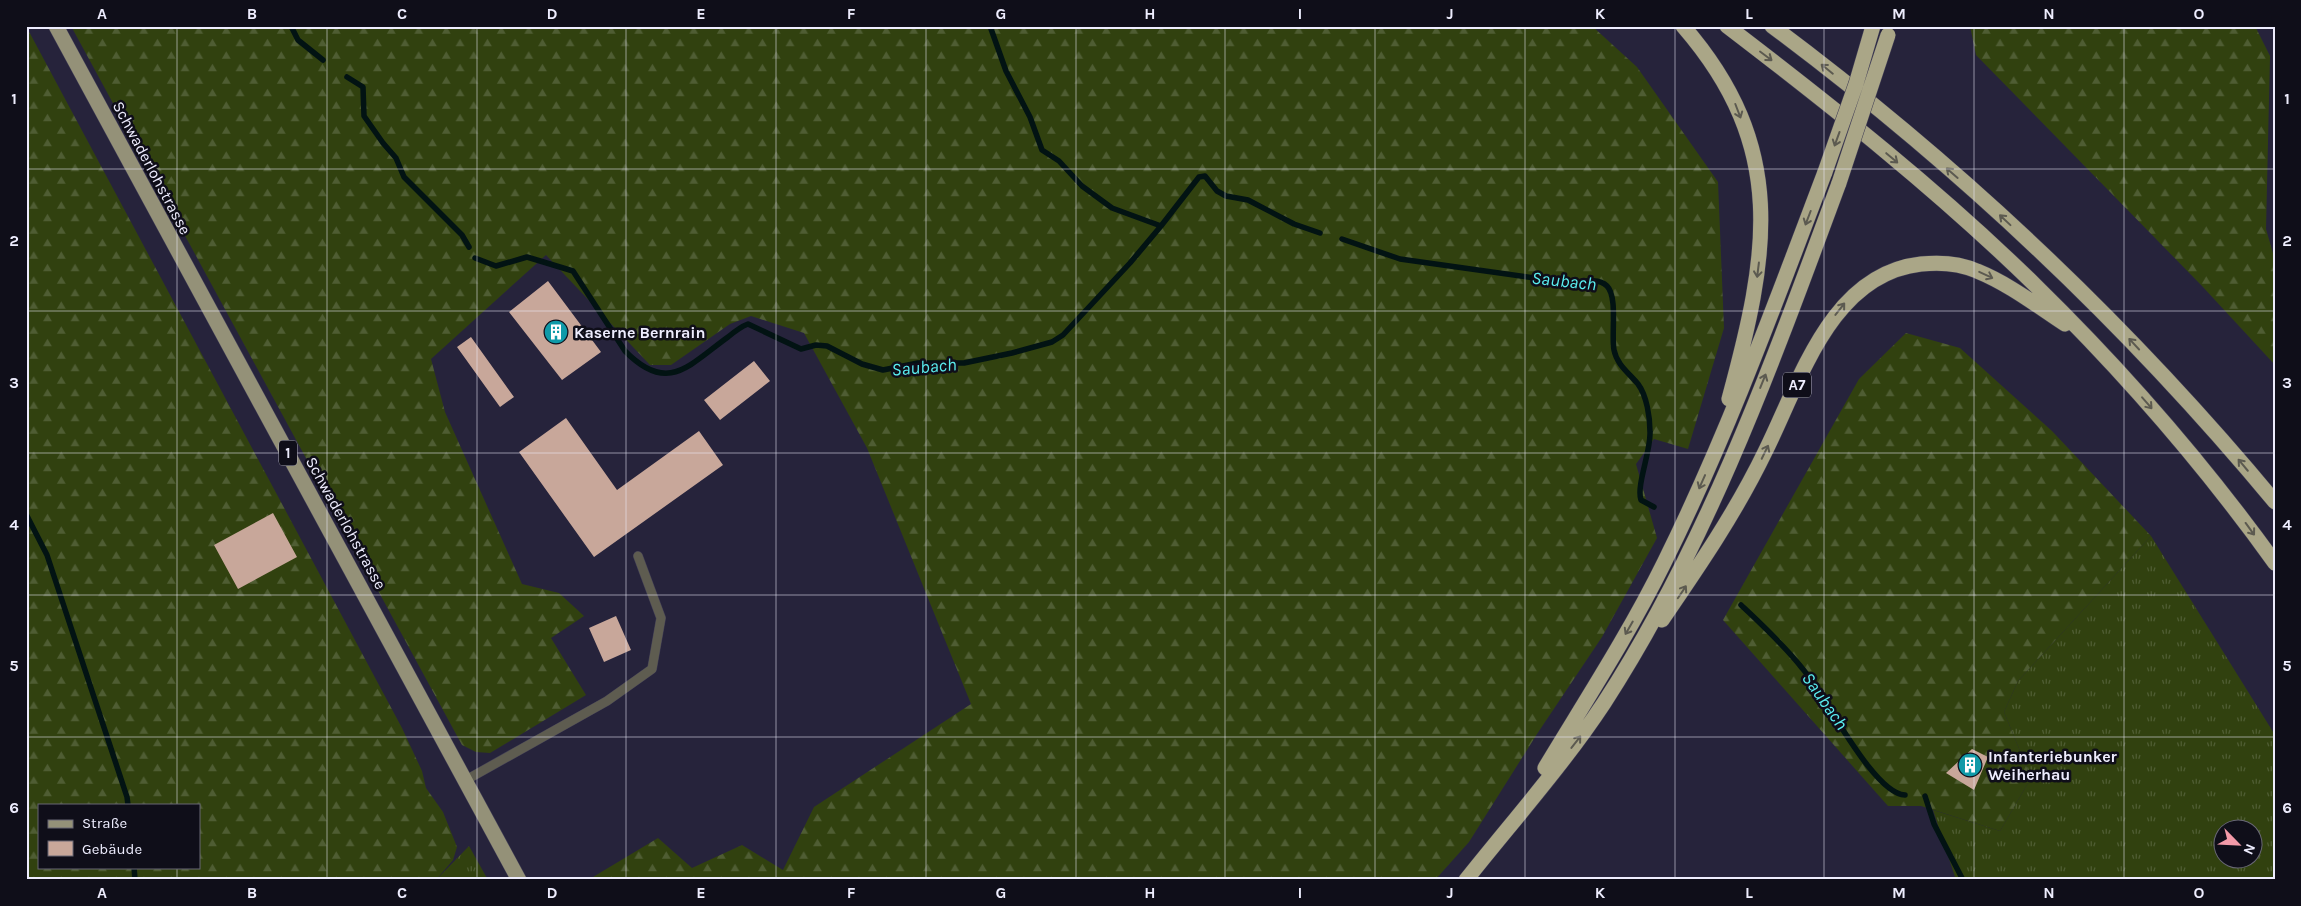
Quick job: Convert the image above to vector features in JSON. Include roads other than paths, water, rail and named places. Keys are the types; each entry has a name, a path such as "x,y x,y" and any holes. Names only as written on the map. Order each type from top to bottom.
{"highway":[{"path":"1683,26 1715,66 1735,103 1751,147 1760,190 1761,241 1756,286 1746,335 1714,456"},
{"name":"A7","path":"1727,26 1830,106 1936,194 2034,284 2091,341 2189,450 2275,563"},
{"path":"1772,26 1887,118 1989,205 2073,284 2115,324 2169,381 2275,502"},
{"path":"1777,26 1790,40"},
{"path":"1466,880 1513,821 1635,617 1664,564 1714,456 1755,358 1825,172 1874,26"},
{"name":"A7","path":"1604,703 1656,614 1728,468 1793,306 1839,183 1890,31"},
{"name":"A7","path":"1513,821 1584,732 1682,592 1732,515 1764,454 1814,350 1839,310 1860,288 1886,273 1912,264 1940,263 1965,266 2008,286 2091,341"}],"main road":[{"name":"Schwaderlohstrasse","path":"56,26 519,880"}],"lane":[{"path":"466,780 607,701 652,669 661,618 638,556"}],"waterway":[{"path":"291,26 298,40 323,60"},
{"name":"Saubach","path":"990,26 1006,71 1030,117 1042,150 1059,161 1082,186 1112,208 1161,226 1199,177 1205,176 1217,191 1226,196 1248,200 1294,224 1320,233"},
{"path":"347,77 363,87 364,116 396,158 404,177 462,235 469,247"},
{"name":"Saubach","path":"475,258 496,266 527,257 573,271 625,351 640,364 654,371 666,373 678,371 702,357 737,330 748,324 801,349 816,345 827,346 862,364 883,370 918,363 964,363 1052,342 1063,335 1130,263 1161,226"},
{"name":"Saubach","path":"1342,239 1400,259 1570,283 1594,281 1607,286 1612,299 1614,316 1614,350 1621,364 1641,389 1647,407 1650,440 1640,494 1641,500 1654,507"},
{"path":"26,514 47,555 128,804"},
{"name":"Saubach","path":"1741,605 1780,643 1802,668 1864,761 1892,790 1905,795"},
{"name":"Saubach","path":"1925,796 1934,824 1963,880"},
{"path":"134,868 135,880"}],"place":[{"name":"Kaserne Bernrain","path":"556,332"},
{"name":"Infanteriebunker Weiherhau","path":"1970,765"}]}
